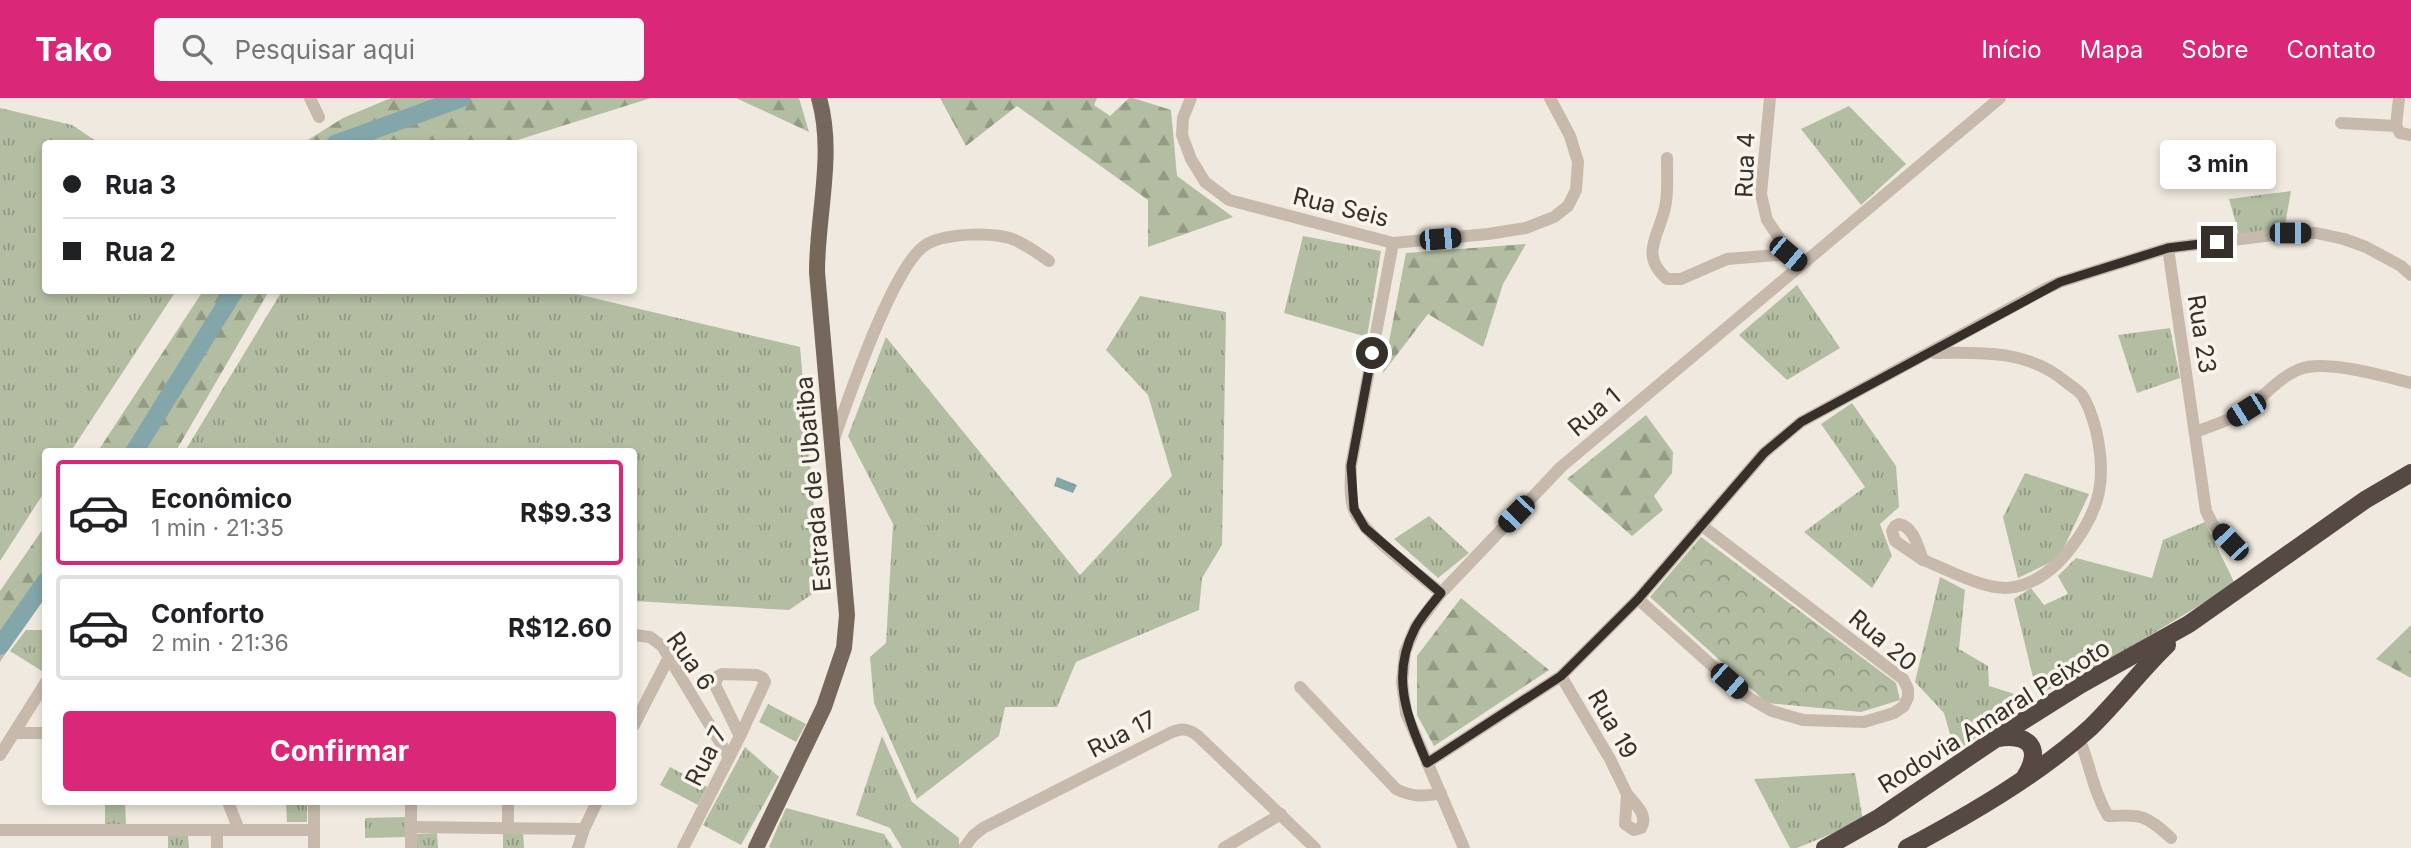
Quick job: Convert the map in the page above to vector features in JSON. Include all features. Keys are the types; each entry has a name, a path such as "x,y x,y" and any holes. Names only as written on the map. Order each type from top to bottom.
{"highway":[{"name":"Rodovia Amaral Peixoto","path":"1825,848 1880,817 2080,685 2189,624 2365,500 2411,473"},
{"name":"Rodovia Amaral Peixoto","path":"1907,848 2025,777 2078,738 2189,624"},
{"path":"1998,738 2021,737 2030,745 2034,757 2025,777"}],"main road":[{"name":"Estrada de Ubatiba","path":"757,848 817,725 844,648 848,615 817,272 826,143 819,98"}],"street":[{"path":"310,98 319,117"},
{"name":"Rua Seis","path":"1191,98 1183,118 1182,135 1191,159 1205,183 1229,200 1392,243 1526,228 1555,217 1568,206 1576,190 1578,162 1570,136 1550,98"},
{"name":"Rua 4","path":"1770,98 1761,194 1767,220 1788,254 1800,264"},
{"name":"Rua 1","path":"1464,848 1406,713 1402,682 1405,652 1412,634 1441,593 1561,467 2000,98"},
{"path":"2399,98 2396,126 2398,132 2411,135"},
{"path":"2341,123 2396,126"},
{"path":"1667,158 1666,201 1663,218 1653,241 1652,253 1658,271 1667,279 1681,279 1727,259 1788,254"},
{"path":"1427,763 1561,676 1638,599 1764,453 1801,422 2060,282 2168,248 2290,233 2316,233 2344,239 2366,247 2401,266 2411,275"},
{"path":"832,446 872,338 906,267 918,252 928,244 942,239 985,234 1016,240 1049,261"},
{"path":"1392,243 1351,466 1351,489 1354,509 1365,528 1441,593"},
{"name":"Rua 23","path":"2168,248 2208,516 2230,542"},
{"path":"1923,560 1989,586 2012,588 2034,580 2059,564 2088,527 2097,504 2101,481 2100,450 2092,417 2082,395 2058,375 2016,356 1981,352 1930,353"},
{"path":"2195,432 2233,417 2299,369 2313,366 2361,371 2411,383"},
{"name":"Rua 20","path":"1638,599 1746,696 1772,711 1803,720 1864,722 1894,713 1904,706 1908,689 1903,679 1701,525"},
{"name":"Rua 6","path":"637,635 657,641 729,757"},
{"path":"637,719 668,659"},
{"name":"Rua 7","path":"683,848 740,736 765,682 764,678 757,675 727,673 718,676 715,685 740,736"},
{"path":"660,676 678,674"},
{"name":"Rua 19","path":"1561,676 1627,794"},
{"path":"1300,687 1396,789 1410,796 1425,797 1441,793"},
{"path":"0,755 42,688"},
{"name":"Rua 17","path":"964,848 983,828 1170,733 1183,729 1198,736 1315,848"},
{"path":"14,733 42,733"},
{"path":"2078,738 2089,761 2097,798 2108,816 2147,817 2171,838"},
{"path":"229,805 239,830"},
{"path":"314,805 314,848"},
{"path":"411,805 411,848"},
{"path":"508,805 508,827"},
{"path":"578,848 596,805"},
{"path":"1224,848 1281,814"},
{"path":"410,827 584,829"},
{"path":"0,830 314,830"},
{"path":"217,830 217,848"}],"green space":[{"path":"391,98 651,98 518,140 308,140 343,118"},
{"path":"736,98 799,98 809,132"},
{"path":"940,98 1097,98 1094,105 1110,116 1129,98 1133,98 1171,110 1177,176 1233,217 1148,247 1148,200 1017,106 966,146"},
{"path":"1849,106 1906,164 1861,205 1801,129"},
{"path":"0,108 72,125 94,140 42,140 42,294 174,294 73,448 42,448 42,496 0,561"},
{"path":"2291,191 2285,225 2240,238 2229,199"},
{"path":"1303,236 1381,251 1367,337 1284,313"},
{"path":"1526,244 1503,284 1483,347 1428,314 1383,373 1406,253"},
{"path":"1797,285 1840,348 1787,380 1739,335"},
{"path":"201,294 267,294 178,448 100,448"},
{"path":"280,294 577,294 800,347 821,588 789,610 637,601 637,448 187,448"},
{"path":"1140,296 1226,312 1222,545 1202,578 1199,610 1076,662 1057,707 1005,707 999,736 917,799 874,703 870,657 886,643 893,524 848,436 886,337 1080,575 1172,476 1148,395 1106,350"},
{"path":"2170,328 2180,378 2137,393 2118,335"},
{"path":"1852,403 1896,466 1899,507 1880,524 1892,556 1872,588 1804,532 1865,487 1821,424"},
{"path":"1646,415 1673,452 1672,473 1654,496 1663,510 1632,536 1567,479"},
{"path":"2025,473 2089,494 2059,558 2018,578 2003,517"},
{"path":"1429,516 1469,553 1438,578 1394,539"},
{"path":"2205,522 2235,584 2079,678 2037,694 2014,599 2031,588 2044,605 2068,594 2058,576 2076,558 2152,578 2163,540"},
{"path":"42,530 42,598 0,662 0,591"},
{"path":"1701,537 1896,683 1900,700 1861,712 1767,703 1650,597"},
{"path":"1940,577 1965,590 1959,649 1988,666 1989,686 2031,699 1955,752 1944,713 1915,682"},
{"path":"1461,598 1549,670 1434,746 1417,715 1417,656"},
{"path":"2411,625 2411,678 2376,659"},
{"path":"26,630 42,630 42,671 10,651"},
{"path":"768,704 806,724 796,742 759,722"},
{"path":"882,736 912,802 959,838 959,848 902,848 890,828 856,815"},
{"path":"745,747 779,777 741,845 703,825"},
{"path":"670,767 707,787 698,805 660,785"},
{"path":"1855,773 1863,821 1797,848 1790,848 1754,779"},
{"path":"105,805 125,805 126,824 105,825"},
{"path":"286,805 307,805 307,822 287,822"},
{"path":"786,808 884,834 893,848 771,848 769,847"},
{"path":"407,817 408,837 365,838 365,818"},
{"path":"523,830 524,848 503,848 503,831"},
{"path":"437,833 438,848 417,848 417,834"},
{"path":"168,835 188,835 189,848 168,848"}],"water":[{"path":"1057,477 1077,485 1073,493 1054,486"}],"waterway":[{"path":"346,140 462,98"},
{"path":"136,448 233,294"},
{"path":"0,646 42,587"}],"route":[{"path":"1372,353 1351,466 1351,489 1354,509 1365,528 1441,593 1416,626 1405,652 1402,682 1406,713 1427,763 1561,676 1638,599 1764,453 1801,422 2060,282 2168,248 2217,242"}]}
